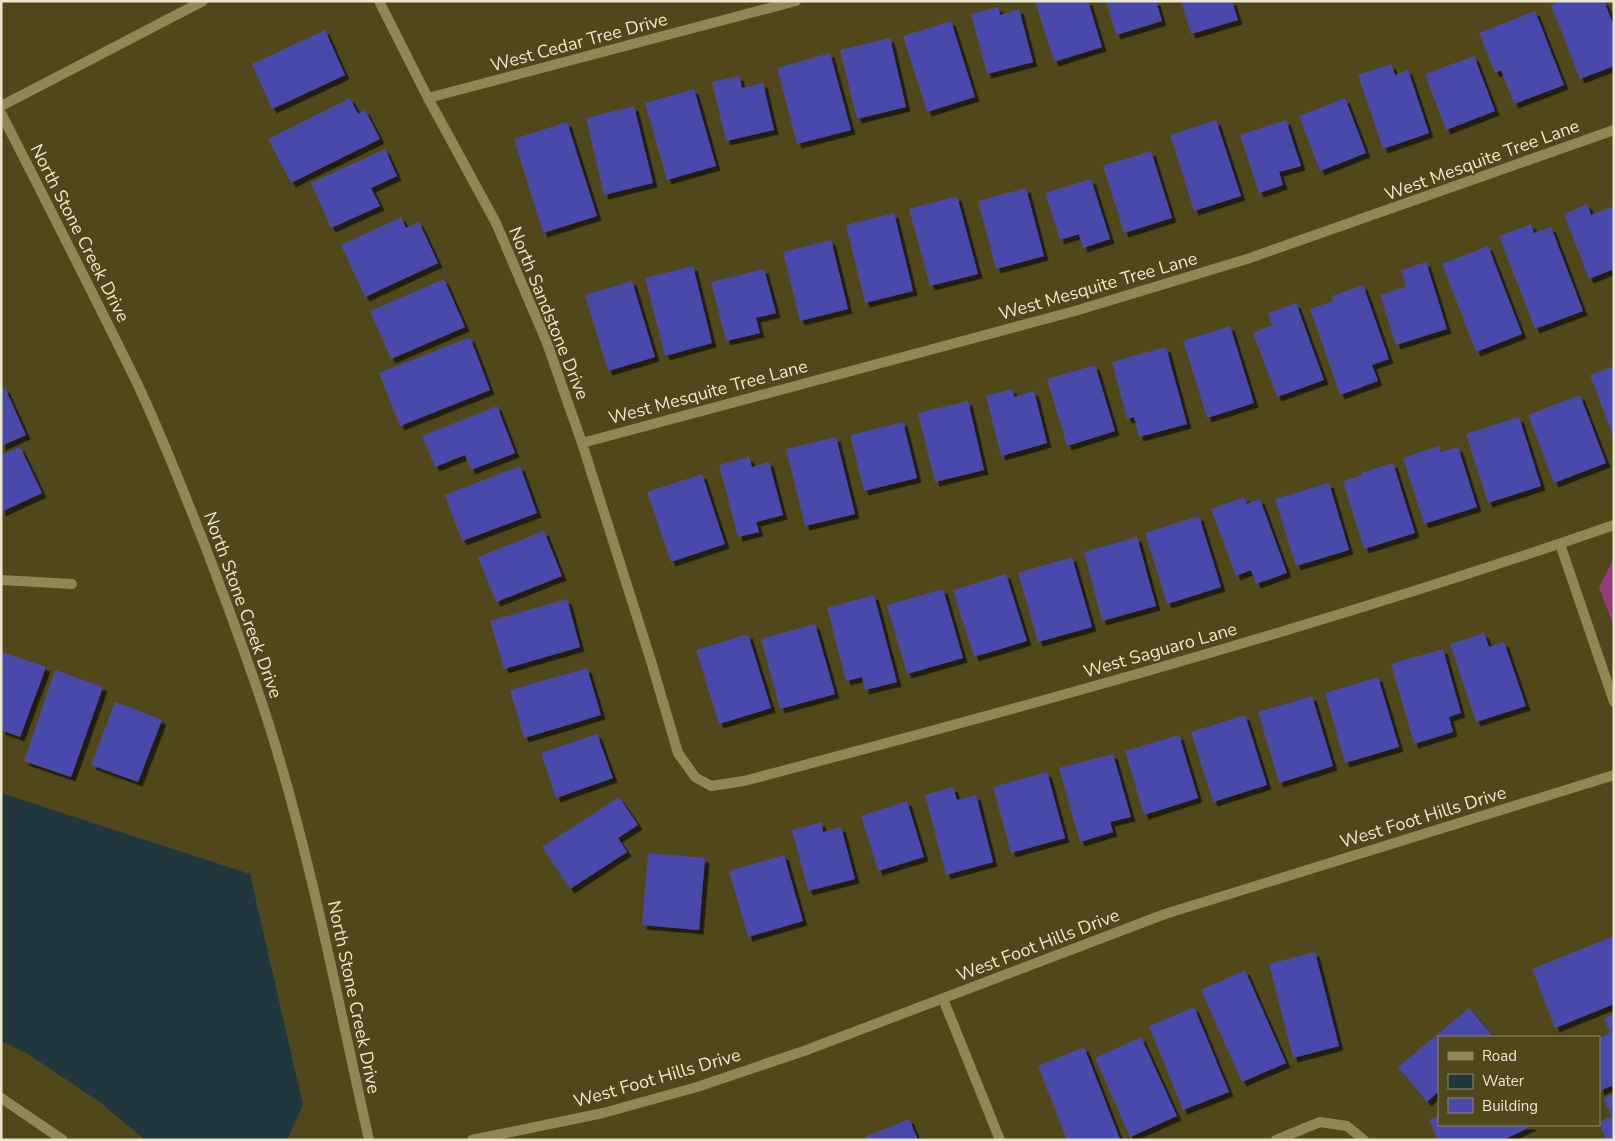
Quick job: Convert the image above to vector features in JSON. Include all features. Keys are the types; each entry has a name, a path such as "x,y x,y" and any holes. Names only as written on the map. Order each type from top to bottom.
{"street":[{"path":"1,106 203,1"},
{"name":"North Sandstone Drive","path":"379,1 428,98 496,223 547,343 582,443 678,753 695,777 710,786"},
{"name":"West Cedar Tree Drive","path":"428,98 796,1"},
{"name":"North Stone Creek Drive","path":"1,113 149,410 193,514 246,657 270,727 294,808 369,1140"},
{"name":"West Mesquite Tree Lane","path":"582,443 1075,311 1247,259 1614,130"},
{"name":"West Saguaro Lane","path":"710,786 744,781 1008,712 1271,635 1560,544 1614,525"},
{"path":"1560,544 1614,702"},
{"path":"1,580 72,584"},
{"name":"West Foot Hills Drive","path":"472,1140 603,1112 697,1087 804,1051 1165,914 1614,775"},
{"path":"943,999 1000,1140"},
{"path":"1,1098 63,1140"},
{"path":"1276,1140 1320,1122 1347,1126 1364,1140"}],"shaded area":[{"path":"1614,558 1614,627 1599,587"}],"water":[{"path":"1,793 250,874 303,1105 287,1140 145,1140 101,1103 28,1054 1,1041"}],"building":[{"path":"1035,1 1088,1 1102,47 1054,62"},
{"path":"1106,1 1156,1 1162,21 1116,35"},
{"path":"1181,1 1232,1 1238,20 1191,34"},
{"path":"1559,1 1604,1 1614,26 1614,66 1580,79 1551,5"},
{"path":"998,7 1000,15 1019,9 1033,62 987,74 971,14"},
{"path":"1535,11 1564,85 1514,104 1501,70 1495,73 1479,33"},
{"path":"951,21 975,97 927,112 903,36"},
{"path":"325,30 345,75 272,109 252,64"},
{"path":"890,38 906,107 857,119 840,50"},
{"path":"830,53 851,130 797,144 777,68"},
{"path":"1474,56 1495,111 1446,130 1425,74"},
{"path":"1391,64 1395,75 1408,70 1429,133 1383,149 1358,75"},
{"path":"739,76 742,88 763,83 774,130 726,141 712,82"},
{"path":"694,89 716,166 667,180 645,103"},
{"path":"350,98 358,114 365,110 380,139 291,183 268,139"},
{"path":"1345,98 1366,153 1320,171 1299,116"},
{"path":"634,106 653,183 604,195 586,118"},
{"path":"1216,120 1241,196 1194,211 1170,135"},
{"path":"1286,120 1301,166 1279,172 1283,185 1259,193 1240,135"},
{"path":"567,122 597,216 543,233 514,139"},
{"path":"385,149 397,176 371,188 380,206 331,228 311,183"},
{"path":"1151,151 1172,218 1124,233 1103,166"},
{"path":"1091,179 1110,239 1083,248 1079,234 1060,240 1045,193"},
{"path":"1026,188 1044,256 996,269 978,201"},
{"path":"957,196 978,274 930,286 909,209"},
{"path":"1587,204 1591,215 1614,206 1614,269 1589,279 1564,214"},
{"path":"894,213 913,291 865,303 846,225"},
{"path":"401,217 406,228 419,222 438,263 365,297 341,245"},
{"path":"1531,224 1534,233 1551,227 1583,311 1535,329 1499,236"},
{"path":"831,240 848,309 800,321 783,252"},
{"path":"1488,246 1522,334 1476,352 1442,264"},
{"path":"1426,262 1447,329 1396,345 1380,295 1406,287 1401,270"},
{"path":"693,266 712,343 665,356 645,278"},
{"path":"764,269 776,313 756,318 760,333 726,341 711,282"},
{"path":"444,279 465,327 391,359 370,311"},
{"path":"632,281 655,357 608,371 585,295"},
{"path":"1363,285 1389,359 1372,365 1378,381 1340,395 1310,309 1333,301 1332,296"},
{"path":"1296,303 1324,380 1277,397 1253,333 1272,325 1268,313"},
{"path":"1230,326 1254,403 1207,418 1183,341"},
{"path":"470,337 490,390 400,426 379,373"},
{"path":"1166,347 1187,424 1139,437 1134,417 1127,419 1112,362"},
{"path":"1095,365 1115,431 1067,446 1047,379"},
{"path":"1614,366 1614,439 1590,375"},
{"path":"5,388 26,435 1,446 1,390"},
{"path":"1012,389 1014,397 1034,391 1047,443 1001,456 986,396"},
{"path":"1580,395 1606,463 1554,483 1528,415"},
{"path":"968,401 984,470 935,482 918,413"},
{"path":"497,406 515,453 471,470 465,455 435,467 422,436"},
{"path":"1519,417 1541,486 1488,503 1466,434"},
{"path":"903,422 917,478 864,491 850,435"},
{"path":"836,437 855,514 805,526 786,449"},
{"path":"1439,446 1441,452 1458,447 1477,507 1424,524 1403,458"},
{"path":"20,447 42,493 1,512 1,455"},
{"path":"749,457 752,467 769,462 783,515 756,522 759,532 738,537 719,465"},
{"path":"1393,463 1415,533 1364,549 1343,481"},
{"path":"520,466 537,513 462,541 445,495"},
{"path":"702,474 725,544 671,562 647,492"},
{"path":"1329,483 1349,550 1296,566 1275,499"},
{"path":"1244,497 1247,504 1260,499 1287,573 1256,584 1251,570 1236,576 1211,509"},
{"path":"1199,516 1221,587 1167,604 1145,533"},
{"path":"544,531 562,576 496,602 478,557"},
{"path":"1137,537 1156,606 1102,621 1084,552"},
{"path":"1072,557 1092,627 1038,642 1018,573"},
{"path":"1006,574 1027,641 974,657 953,590"},
{"path":"943,589 963,658 907,674 887,605"},
{"path":"874,595 897,682 865,690 862,677 846,681 827,608"},
{"path":"567,599 580,647 504,669 490,621"},
{"path":"815,624 835,694 780,709 761,639"},
{"path":"1484,633 1489,647 1504,642 1526,706 1476,722 1450,644"},
{"path":"748,634 771,708 719,724 696,650"},
{"path":"1443,649 1461,713 1449,717 1453,732 1414,744 1391,664"},
{"path":"1,652 46,667 20,737 1,730"},
{"path":"587,668 601,715 524,738 510,690"},
{"path":"55,670 103,687 71,777 24,761"},
{"path":"1378,677 1399,747 1345,763 1325,693"},
{"path":"1312,696 1333,766 1279,783 1258,712"},
{"path":"115,702 162,720 138,782 91,765"},
{"path":"1245,715 1267,785 1213,802 1191,732"},
{"path":"597,734 613,778 556,798 541,753"},
{"path":"1179,735 1198,798 1144,815 1125,751"},
{"path":"1113,754 1131,817 1110,822 1113,832 1080,842 1059,768"},
{"path":"1047,772 1065,838 1011,853 993,787"},
{"path":"953,787 957,800 976,795 993,862 946,875 925,795"},
{"path":"619,797 638,825 618,838 627,852 570,889 542,847"},
{"path":"907,801 924,857 878,871 861,816"},
{"path":"821,822 823,832 841,827 855,879 808,891 792,830"},
{"path":"648,853 705,858 699,930 642,925"},
{"path":"784,855 803,921 748,937 729,871"},
{"path":"1614,936 1614,1004 1555,1028 1532,969"},
{"path":"1315,952 1339,1046 1293,1058 1269,964"},
{"path":"1245,970 1286,1063 1242,1082 1201,990"},
{"path":"1194,1007 1229,1092 1183,1110 1149,1026"},
{"path":"1469,1008 1493,1036 1438,1036 1438,1092 1427,1102 1398,1067"},
{"path":"1614,1014 1614,1085 1600,1091 1600,1038 1610,1033 1604,1018"},
{"path":"1141,1037 1177,1116 1130,1137 1095,1058"},
{"path":"1084,1047 1120,1139 1118,1140 1067,1140 1038,1066"},
{"path":"1614,1094 1614,1140 1606,1140 1600,1125 1600,1122 1612,1116 1603,1098"},
{"path":"1438,1116 1438,1126 1532,1126 1503,1140 1438,1140 1429,1120"},
{"path":"909,1119 918,1140 866,1140 865,1137"}]}
